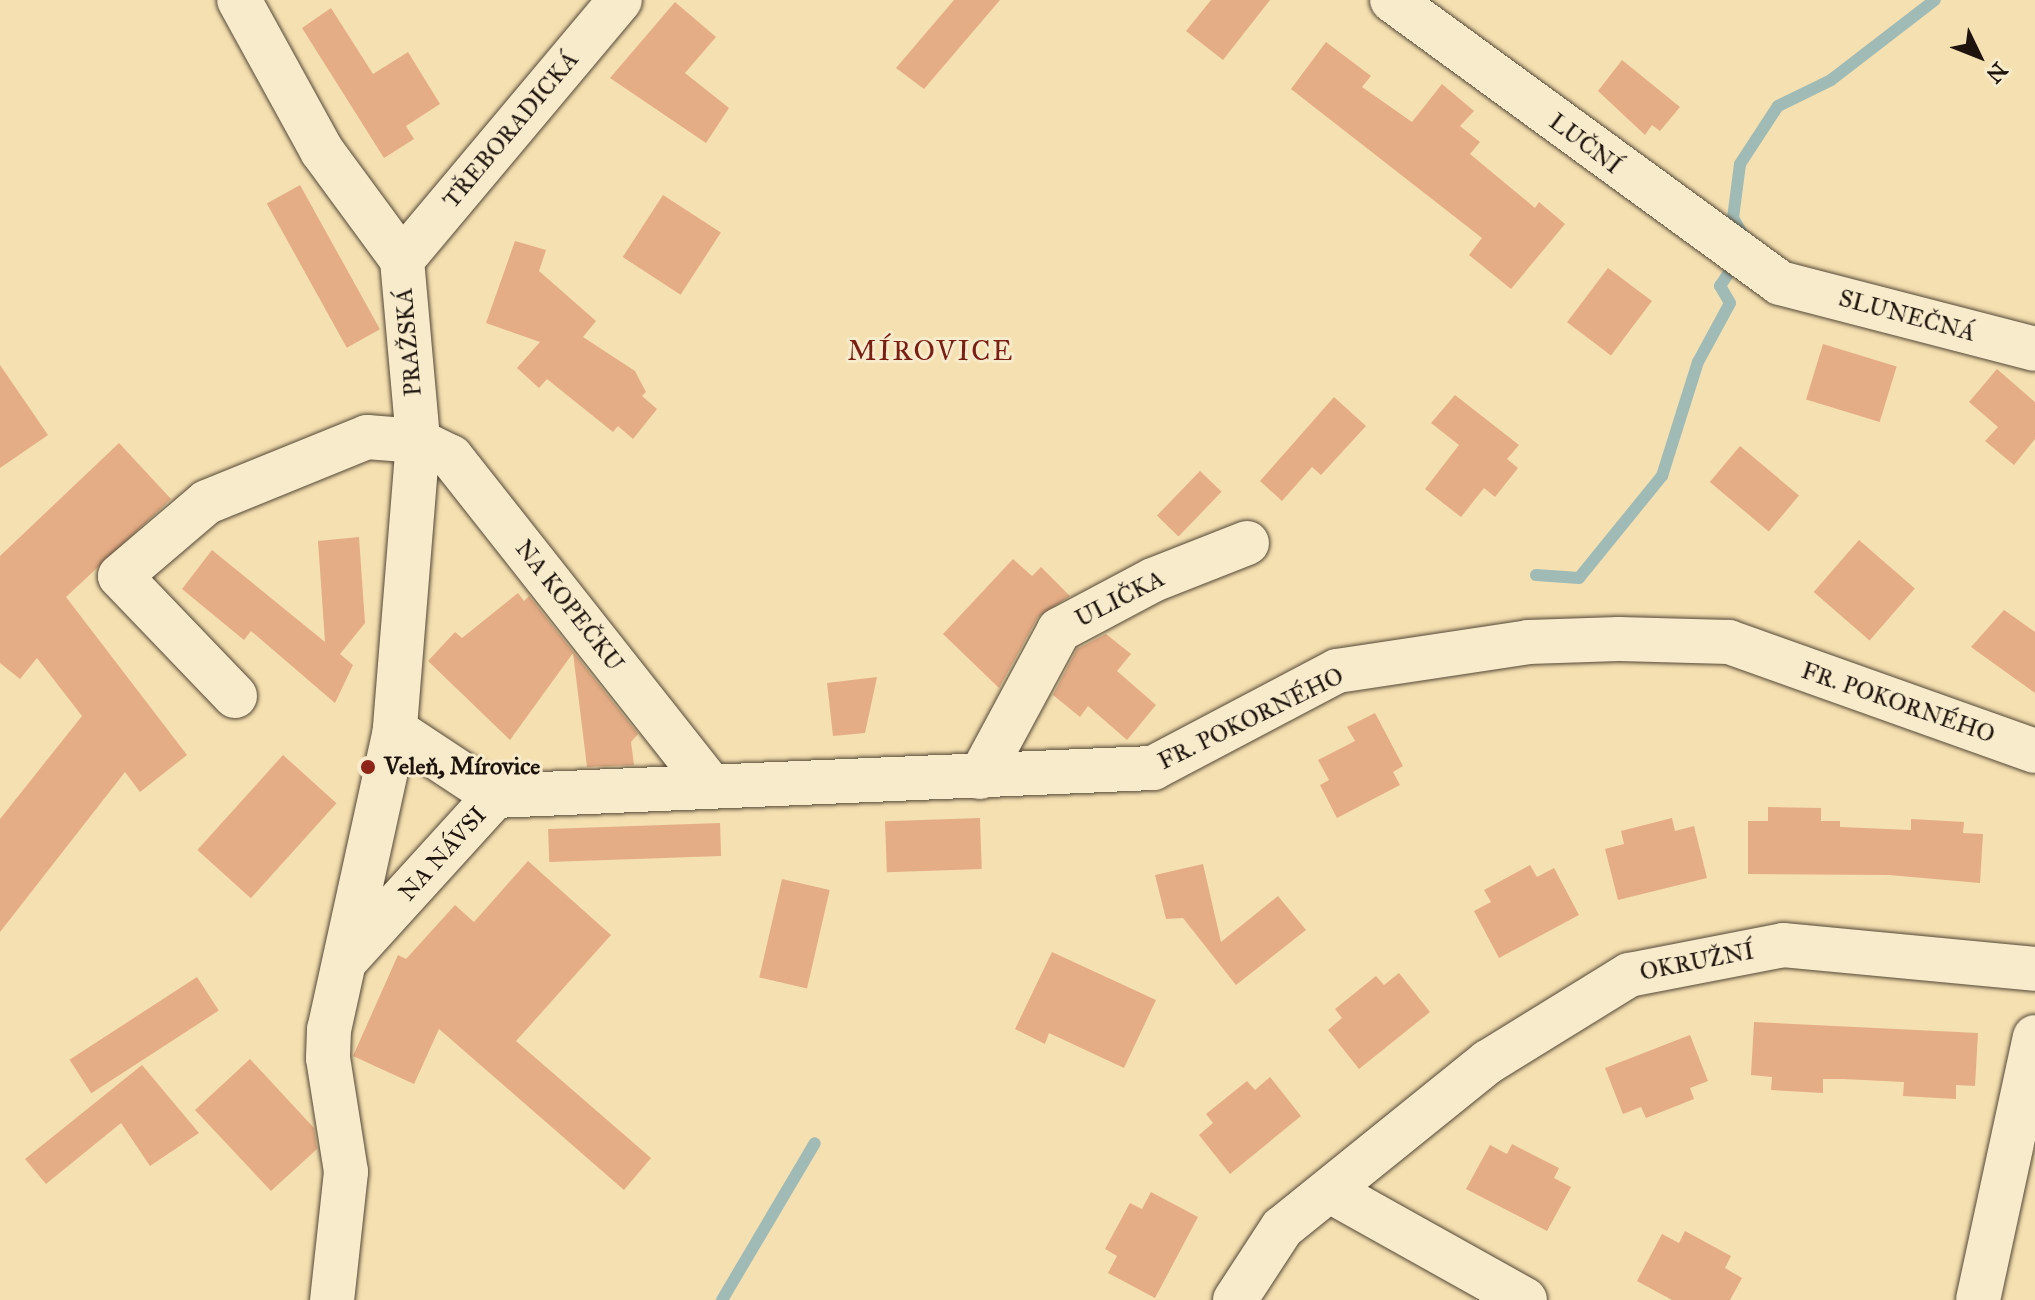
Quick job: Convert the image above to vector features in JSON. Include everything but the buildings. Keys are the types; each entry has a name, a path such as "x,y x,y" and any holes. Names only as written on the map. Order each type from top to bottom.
{"street":[{"name":"PRAŽSKÁ","path":"239,0 322,151 402,260 418,441 395,730"},
{"name":"TŘEBORADICKÁ","path":"402,260 620,0"},
{"name":"LUČNÍ","path":"1392,0 1720,245 1780,283"},
{"name":"SLUNEČNÁ","path":"1780,283 2035,349"},
{"path":"235,696 120,576 207,502 367,437 418,441"},
{"name":"NA KOPEČKU","path":"418,441 451,457 709,784"},
{"name":"ULIČKA","path":"980,777 1059,630 1153,580 1247,543"},
{"name":"FR. POKORNÉHO","path":"495,796 709,784 980,777 1153,768 1337,671 1528,642 1619,639 1729,642 2035,751"},
{"name":"NA NÁVSI","path":"332,1300 345,1203 342,1130 328,1058 342,965 395,730 495,796 342,965"},
{"name":"OKRUŽNÍ","path":"1235,1300 1282,1228 1332,1192 1488,1062 1629,975 1783,945 2035,969"},
{"path":"1978,1300 2035,1037"},
{"path":"1332,1192 1525,1300"}],"waterway":[{"path":"1744,237 1733,218 1740,164 1778,106 1831,80 1935,0"},
{"path":"1536,575 1579,578 1662,476 1698,362 1730,303 1720,286 1738,259"},
{"path":"722,1300 815,1143"}],"place":[{"name":"Veleň, Mírovice","path":"368,767"}],"district":[{"name":"MÍROVICE","path":"931,351"}]}
